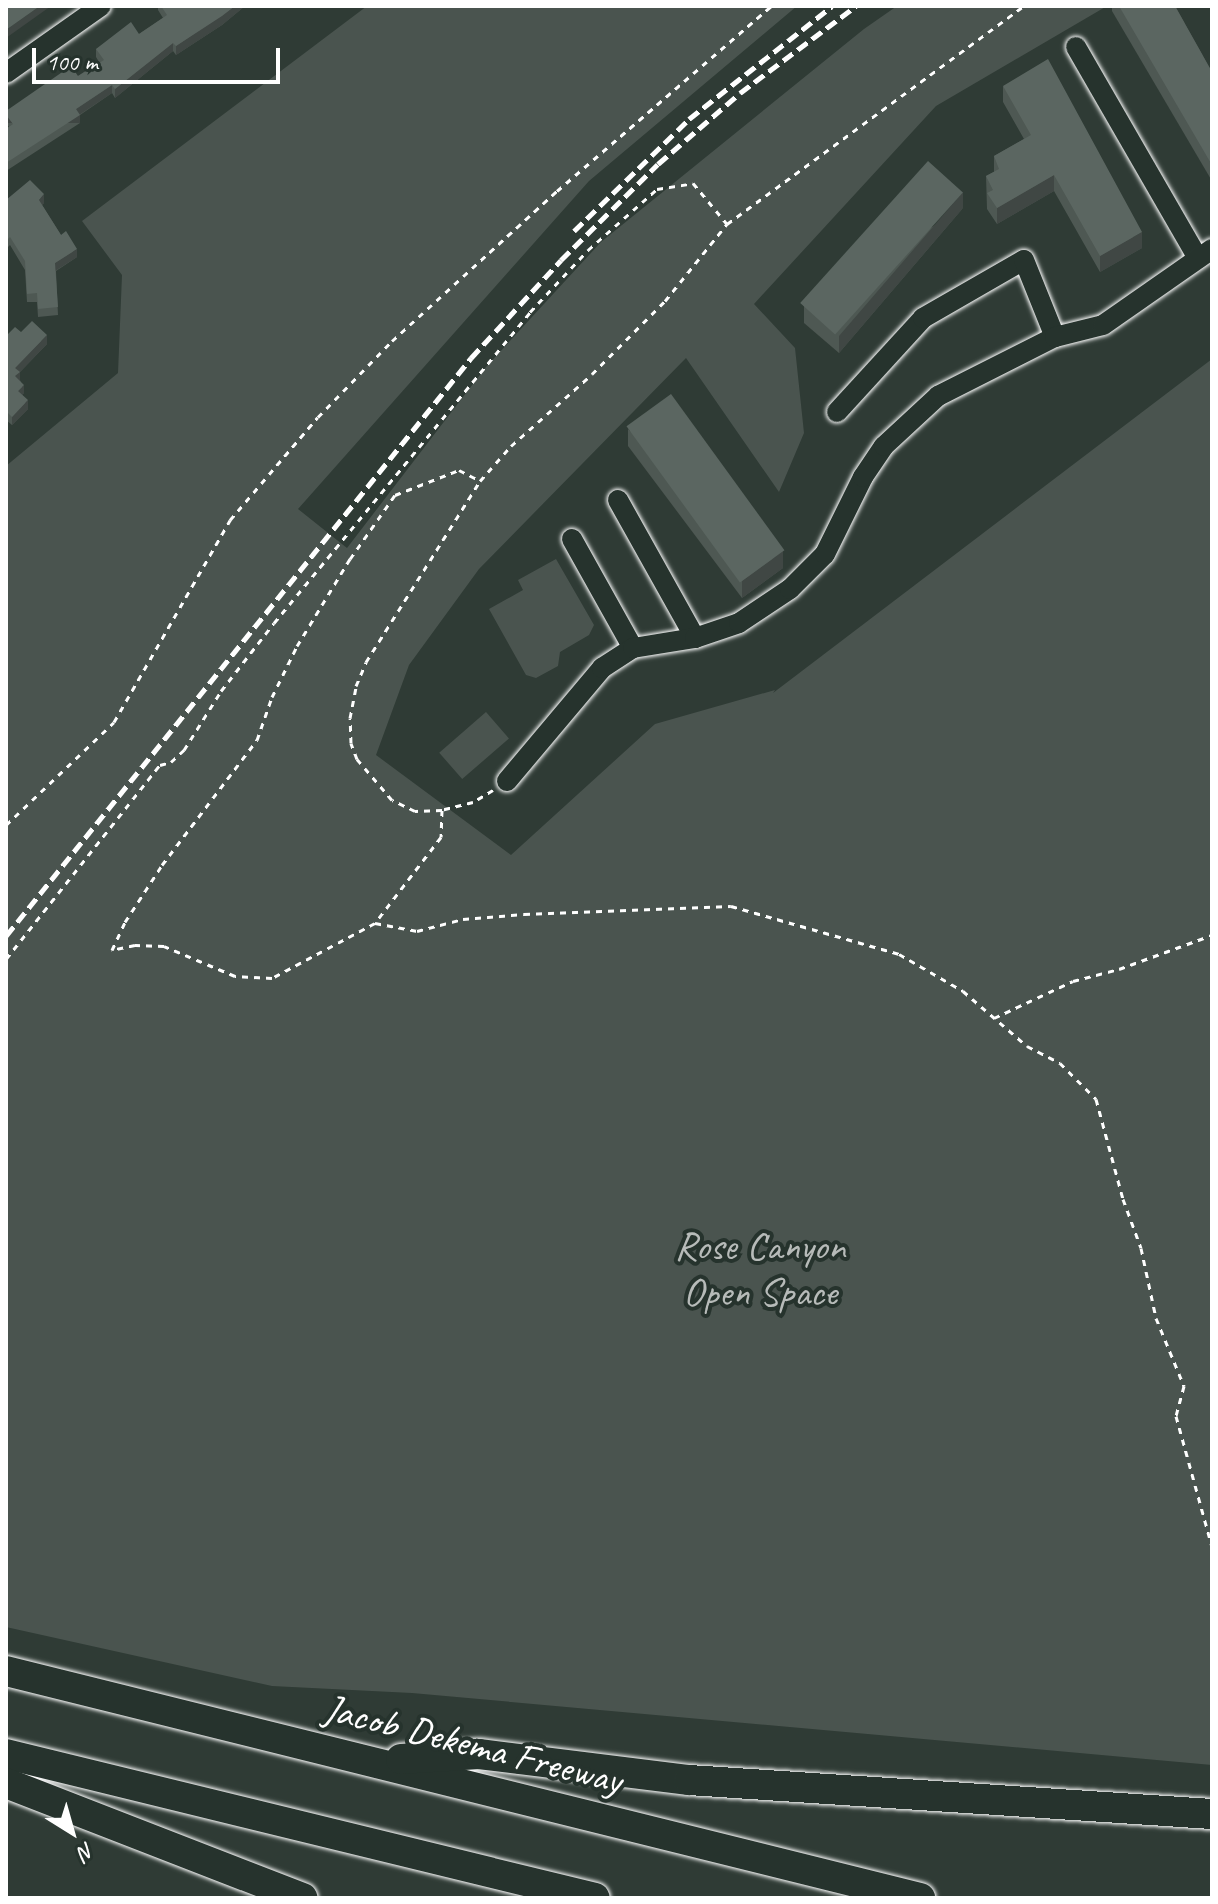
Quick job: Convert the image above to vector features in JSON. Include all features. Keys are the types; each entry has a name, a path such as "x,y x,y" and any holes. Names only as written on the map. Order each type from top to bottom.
{"highway":[{"name":"Jacob Dekema Freeway","path":"6,1671 920,1898"},
{"path":"6,1754 595,1898"},
{"path":"376,1761 479,1754 689,1780 1212,1814"},
{"path":"6,1783 303,1898"}],"street":[{"path":"6,73 101,6"},
{"path":"507,781 602,668 633,648 695,638 739,623 790,589 825,554 863,477 884,446 938,396 1055,337 1103,325 1205,254 1076,47"},
{"path":"837,412 923,318 1024,260 1055,337"},
{"path":"618,500 695,638"},
{"path":"572,539 633,648"}],"path":[{"path":"6,825 114,722 230,520 318,417 392,341 451,287 771,6"},
{"path":"507,781 473,802 442,810 415,811 380,789 357,759 351,743 350,718 356,686 366,662 480,481 511,446 592,374 665,301 727,224 1024,6"},
{"path":"6,959 160,765 171,762 184,750 221,691 284,611 530,312 588,250 657,189 693,183 727,224"},
{"path":"442,810 441,837 375,923 272,978 235,976 164,946 135,945 112,950 125,922 162,865 257,740 272,697 297,646 350,559 395,495 459,470 480,481"},
{"path":"375,923 417,931 463,919 524,914 731,906 899,954 963,991 1027,1046 1060,1063 1096,1099 1123,1199 1141,1248 1156,1318 1184,1386 1176,1416 1212,1547"},
{"path":"994,1018 1073,981 1119,969 1212,935"}],"green space":[{"name":"Rose Canyon Open Space","path":"367,6 797,6 589,181 298,509 347,548 486,367 601,242 864,29 897,6 1107,6 936,106 754,304 795,348 804,433 779,492 686,358 479,569 409,665 376,755 511,855 655,724 775,690 773,693 1212,359 1212,1765 412,1693 272,1686 6,1627 6,466 118,373 122,275 82,221"},
{"path":"556,559 594,625 589,635 560,652 558,666 536,678 526,675 489,609 523,590 518,580"},
{"path":"486,712 509,738 462,779 439,753"}],"building":[{"path":"6,6 40,6 6,30"},
{"path":"161,6 235,6 176,46 173,43 115,89 112,85 76,109 80,115 6,163 6,129 13,124 6,111 71,66 78,76 104,60 96,49 131,22 139,34 167,15"},
{"path":"1119,6 1175,6 1212,72 1212,165"},
{"path":"1048,59 1142,232 1100,256 1054,175 997,208 987,193 993,190 986,176 999,169 994,156 1031,135 1003,86"},
{"path":"928,161 963,192 835,334 800,303"},
{"path":"30,180 44,194 39,200 61,235 66,231 77,249 55,263 58,307 38,309 37,293 27,294 25,261 10,237 6,237 6,200"},
{"path":"32,321 47,335 15,368 20,372 15,376 24,385 18,391 28,400 12,417 6,411 6,336 15,327 21,332"},
{"path":"671,394 784,550 740,582 627,426"}],"railway":[{"path":"574,231 689,119 832,6"},
{"path":"6,936 471,358 561,260 658,164 740,93 856,6"}]}
